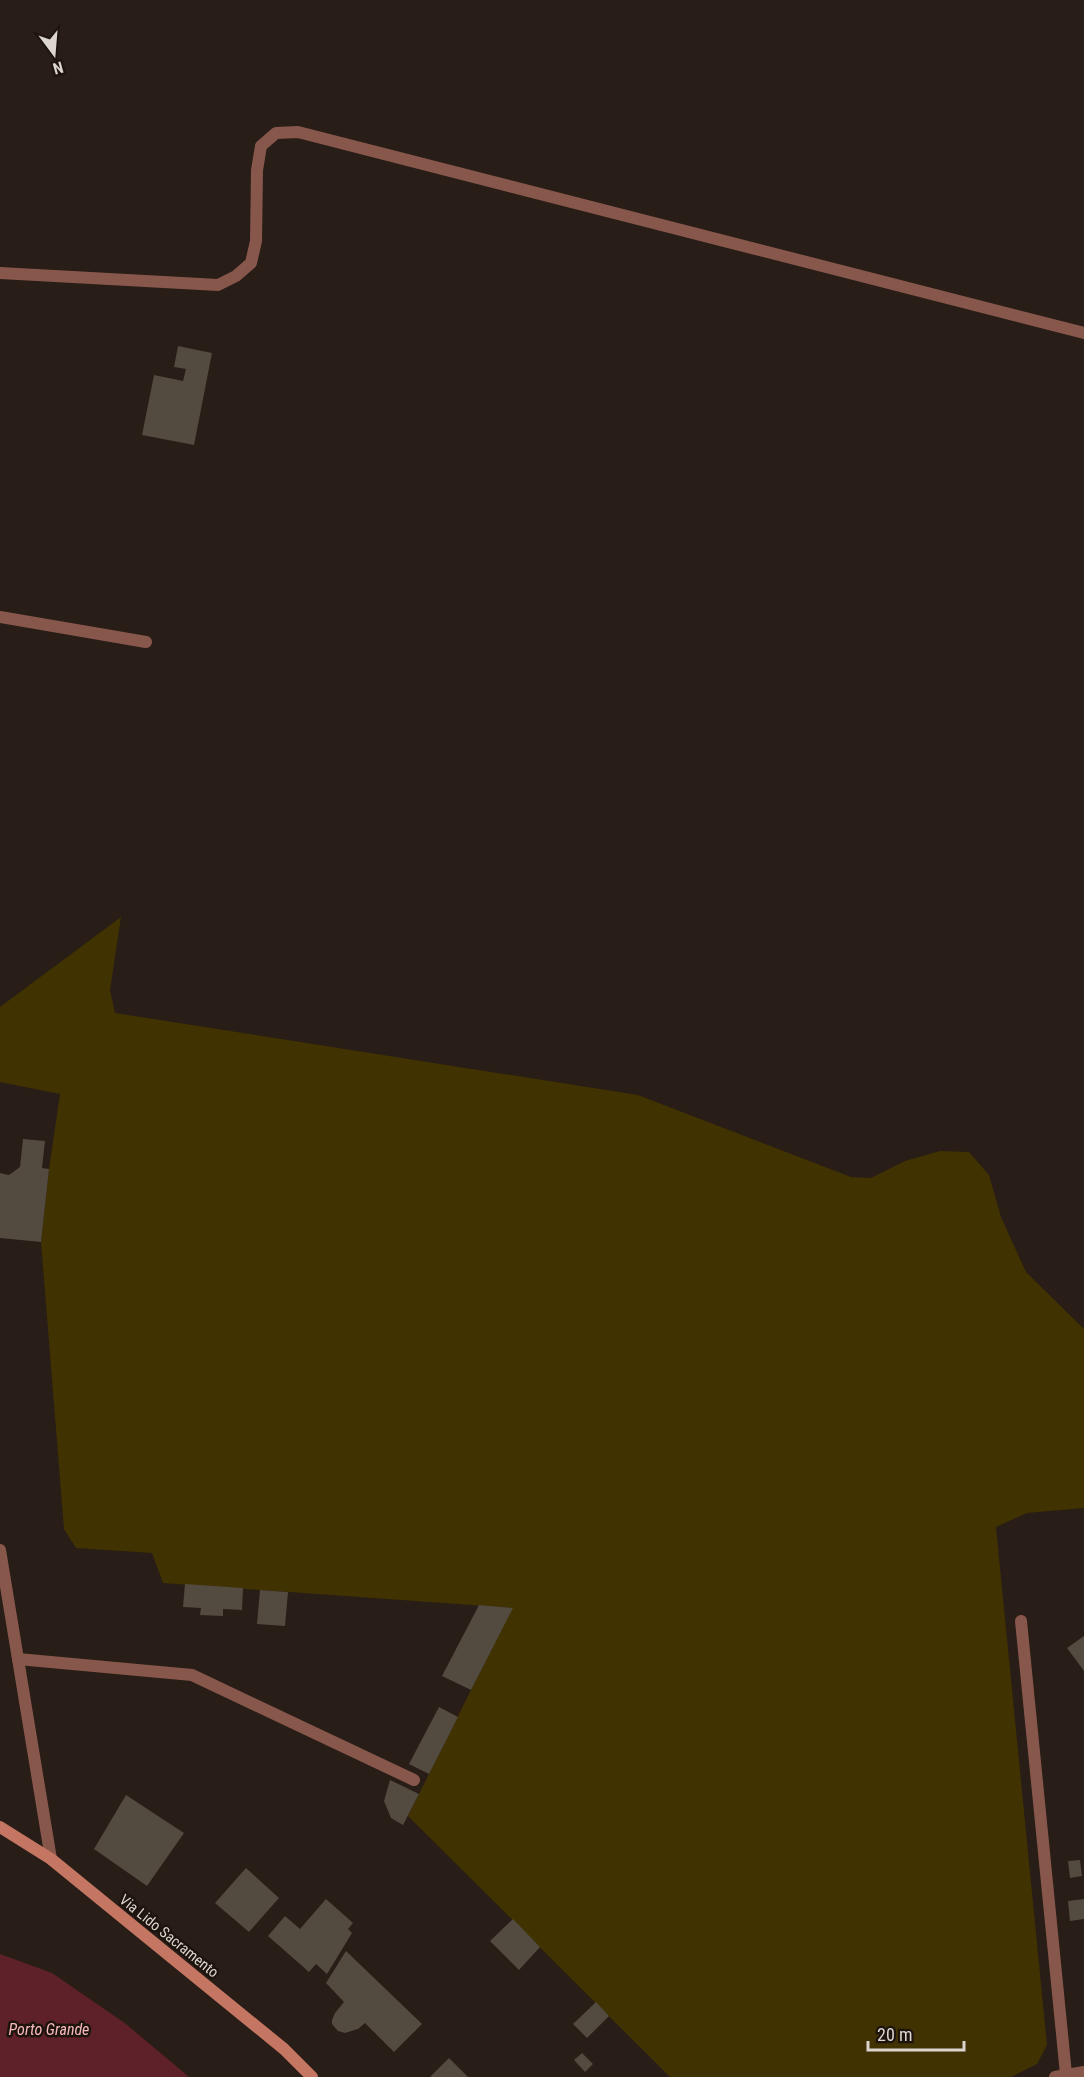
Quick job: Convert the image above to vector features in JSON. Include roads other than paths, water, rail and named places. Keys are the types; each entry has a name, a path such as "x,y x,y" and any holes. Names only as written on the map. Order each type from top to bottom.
{"street":[{"path":"0,273 218,285 236,276 251,263 256,241 257,170 261,146 276,133 298,132 1084,333"},
{"path":"0,617 146,642"},
{"path":"0,1550 51,1860"},
{"path":"1020,1621 1061,2076 1084,2072"},
{"path":"18,1659 192,1675 414,1780"},
{"name":"Via Lido Sacramento","path":"0,1827 51,1860 284,2049 312,2077"}],"water":[{"name":"Porto Grande","path":"0,1954 52,1973 126,2024 189,2077 0,2077"}]}
